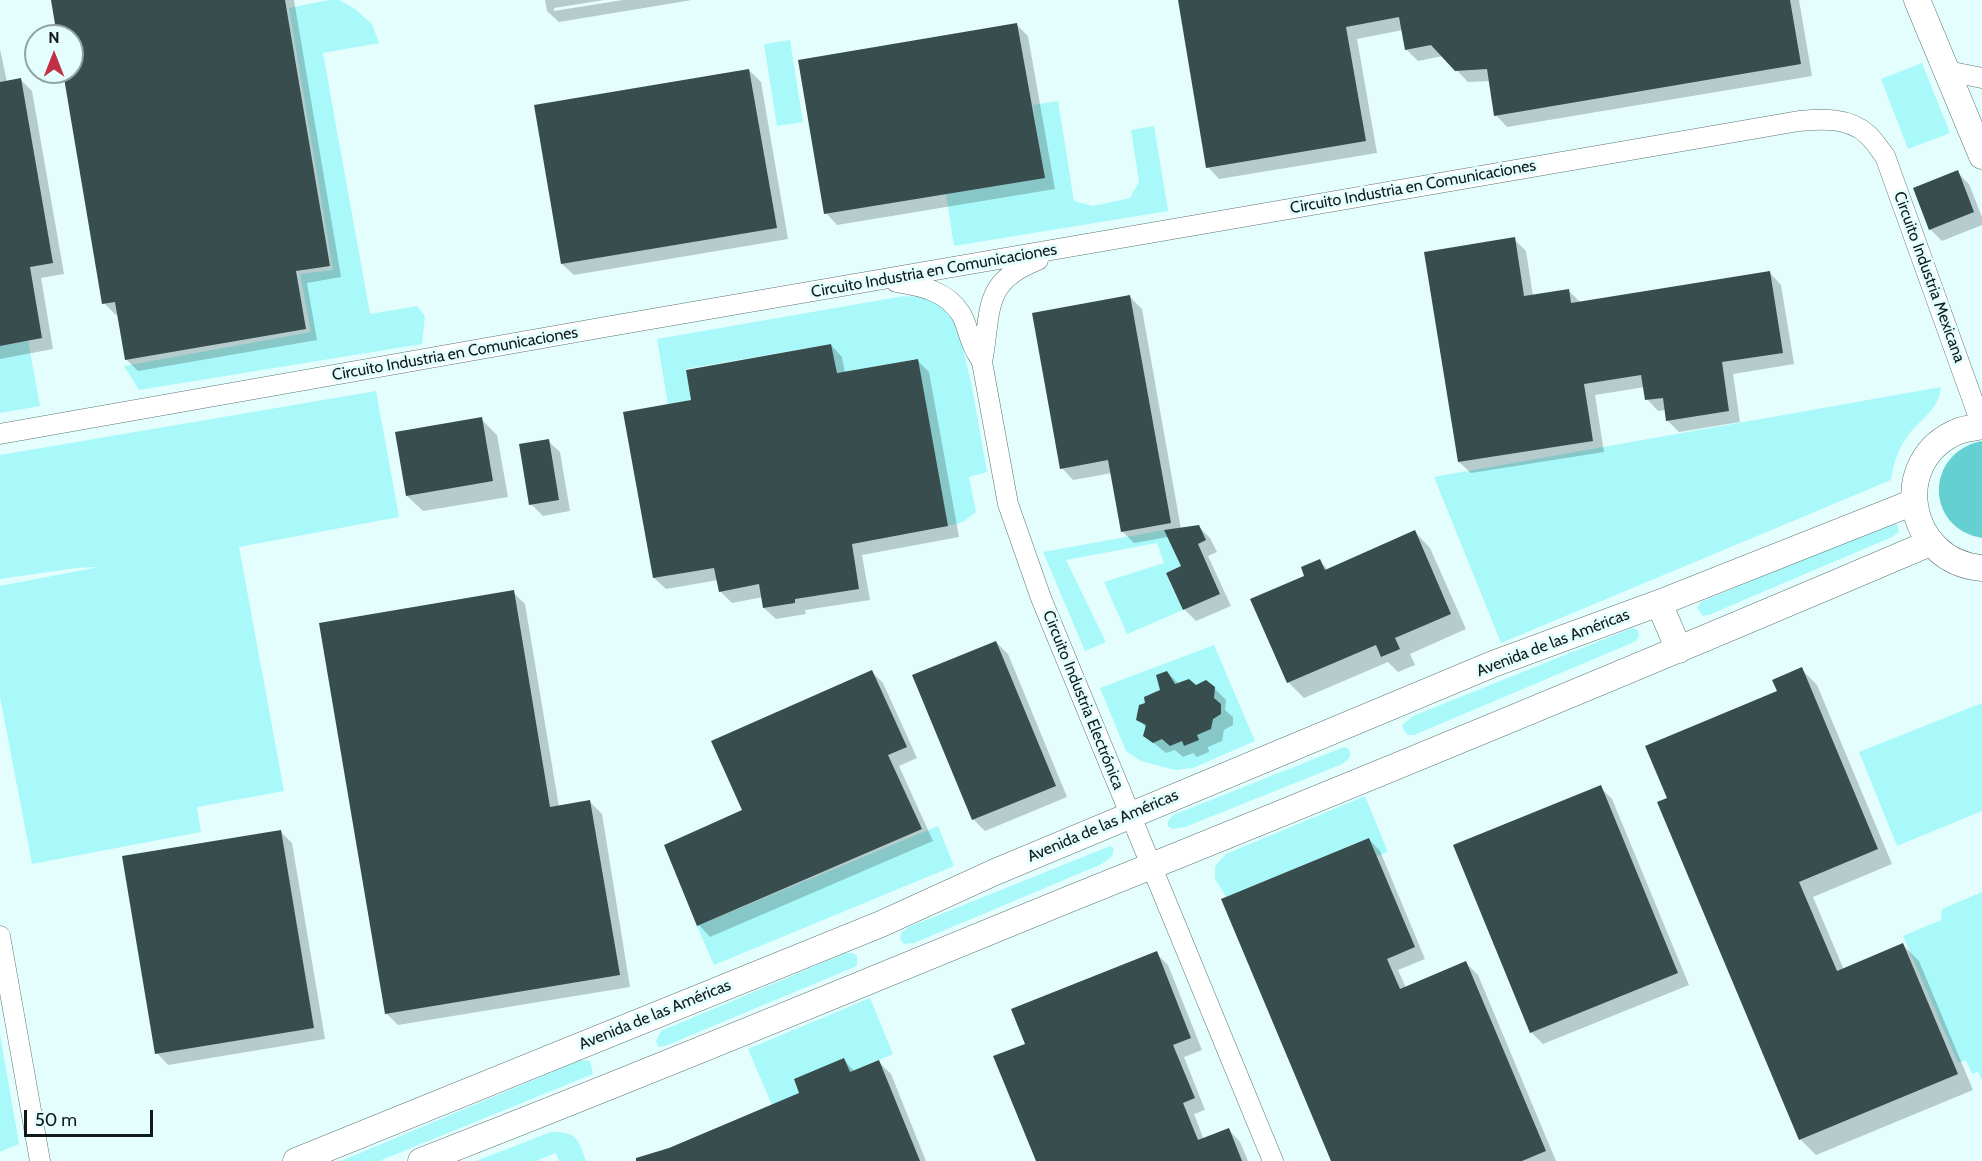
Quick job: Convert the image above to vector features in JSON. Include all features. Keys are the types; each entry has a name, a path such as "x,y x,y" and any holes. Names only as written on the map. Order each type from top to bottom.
{"main road":[{"path":"1917,0 1982,156"},
{"path":"1982,426 1960,431 1940,442 1925,459 1916,479 1914,502 1919,524 1930,543 1947,558 1968,566 1982,567"},
{"name":"Avenida de las Américas","path":"296,1161 881,924 995,872 1493,664 1659,603 1914,502"},
{"path":"421,1161 564,1106 1152,867 1679,650 1930,543"},
{"path":"1659,603 1679,650"}],"street":[{"path":"1947,71 1982,78"},
{"name":"Circuito Industria en Comunicaciones","path":"0,434 1799,121 1829,119 1849,124 1866,133"},
{"name":"Circuito Industria Mexicana","path":"1866,133 1885,156 1982,426"},
{"name":"Circuito Industria Electrónica","path":"982,362 986,342 986,323 996,290 1019,267 1074,246"},
{"name":"Circuito Industria Electrónica","path":"882,280 919,286 936,292 948,300 961,314 972,345 982,362 1008,504 1041,598 1273,1161"},
{"path":"0,936 40,1161"}],"shaded area":[{"path":"339,0 354,8 372,24 379,43 323,53 370,314 417,306 425,316 422,344 139,390 124,366 311,332 300,274 333,270 289,8"},
{"path":"790,40 803,122 777,126 764,44"},
{"path":"1922,63 1950,133 1908,149 1881,79"},
{"path":"1058,101 1074,201 1093,206 1130,198 1139,182 1131,130 1154,126 1168,211 954,246 946,194 1044,178 1033,105"},
{"path":"904,296 920,297 939,303 952,318 959,332 972,387 987,472 969,477 976,512 963,522 948,526 917,359 837,373 831,344 686,369 691,400 668,404 657,339"},
{"path":"28,341 40,406 0,413 0,346"},
{"path":"1941,387 1932,409 1902,445 1891,480 1501,643 1434,477"},
{"path":"376,391 399,517 239,547 284,791 197,807 201,832 32,864 0,697 0,586 99,567 0,579 0,455"},
{"path":"1982,441 1982,538 1963,531 1950,520 1941,506 1939,490 1942,474 1950,459 1963,448"},
{"path":"1895,523 1899,532 1892,537 1711,614 1703,616 1697,608 1701,602 1887,524"},
{"path":"1164,530 1181,566 1166,573 1183,610 1127,634 1104,582 1164,563 1157,543 1066,560 1106,642 1085,651 1043,552"},
{"path":"1632,628 1638,630 1639,636 1636,641 1414,735 1408,735 1404,731 1402,725 1413,716"},
{"path":"1214,645 1255,741 1193,768 1175,770 1141,761 1126,751 1100,688"},
{"path":"1982,703 1982,811 1897,846 1859,752"},
{"path":"1344,747 1350,751 1350,756 1340,765 1185,827 1172,829 1168,826 1168,821 1173,815"},
{"path":"1365,796 1388,852 1377,856 1369,838 1226,897 1215,879 1215,866 1226,854"},
{"path":"938,826 954,866 714,965 697,926"},
{"path":"1110,846 1114,848 1112,856 1102,864 914,943 904,944 900,939 901,933 909,927"},
{"path":"1982,892 1982,1080 1978,1072 1972,1074 1966,1060 1958,1063 1903,936 1941,920 1942,909"},
{"path":"846,953 853,953 857,956 857,966 658,1047 656,1041 661,1031"},
{"path":"870,998 893,1054 772,1105 748,1049"},
{"path":"0,1034 19,1144 0,1152"},
{"path":"581,1060 590,1061 593,1074 379,1161 341,1161"},
{"path":"551,1132 566,1133 575,1138 586,1161 559,1161 556,1153 536,1161 476,1161"}],"building":[{"path":"51,0 285,0 330,266 296,271 306,329 125,360 115,302 102,304 65,84 84,84 84,24 55,24"},
{"path":"1178,0 1790,0 1801,64 1494,116 1487,69 1455,71 1431,45 1405,50 1399,17 1346,27 1366,141 1206,168"},
{"path":"1017,23 1045,178 824,214 798,60"},
{"path":"749,69 777,228 561,264 534,105"},
{"path":"21,78 53,263 30,267 42,338 0,346 0,82"},
{"path":"1958,170 1974,212 1929,230 1913,188"},
{"path":"1515,237 1524,296 1569,289 1571,303 1770,271 1783,353 1722,362 1729,411 1666,421 1663,398 1645,400 1641,375 1584,384 1593,441 1458,462 1424,252"},
{"path":"1130,295 1171,523 1121,532 1108,460 1060,469 1032,313"},
{"path":"831,344 837,373 918,359 948,526 852,544 859,589 795,599 795,603 763,608 759,584 719,592 714,568 653,578 623,412 691,400 686,370"},
{"path":"482,417 493,481 406,496 395,432"},
{"path":"549,439 559,500 529,505 519,444"},
{"path":"1199,525 1206,540 1198,544 1220,594 1183,610 1166,573 1181,566 1164,530"},
{"path":"1415,530 1451,614 1395,638 1400,649 1393,652 1381,657 1376,645 1287,683 1250,599 1304,576 1301,567 1320,559 1325,570"},
{"path":"514,590 550,807 590,800 620,975 385,1014 319,623"},
{"path":"996,641 1056,786 972,820 912,675"},
{"path":"1802,667 1878,849 1799,882 1837,971 1903,943 1958,1074 1799,1140 1657,802 1667,798 1645,746 1777,691 1772,680"},
{"path":"872,670 907,747 888,755 922,829 697,926 664,845 742,810 711,741"},
{"path":"1167,671 1175,684 1189,679 1196,685 1206,680 1215,687 1214,698 1221,704 1221,714 1213,719 1211,729 1197,735 1199,740 1184,746 1182,741 1170,746 1162,739 1153,743 1143,736 1146,725 1136,720 1139,705 1145,703 1144,697 1160,690 1156,675"},
{"path":"1601,785 1678,973 1530,1033 1453,845"},
{"path":"281,830 314,1028 155,1054 122,856"},
{"path":"1369,838 1415,947 1387,959 1400,989 1466,961 1546,1151 1522,1161 1331,1161 1221,899"},
{"path":"1157,951 1191,1038 1173,1045 1195,1098 1183,1103 1198,1140 1229,1128 1242,1161 1036,1161 993,1056 1025,1044 1011,1009"},
{"path":"844,1058 850,1072 879,1060 920,1161 636,1161 636,1158 669,1148 799,1093 794,1079"}]}
